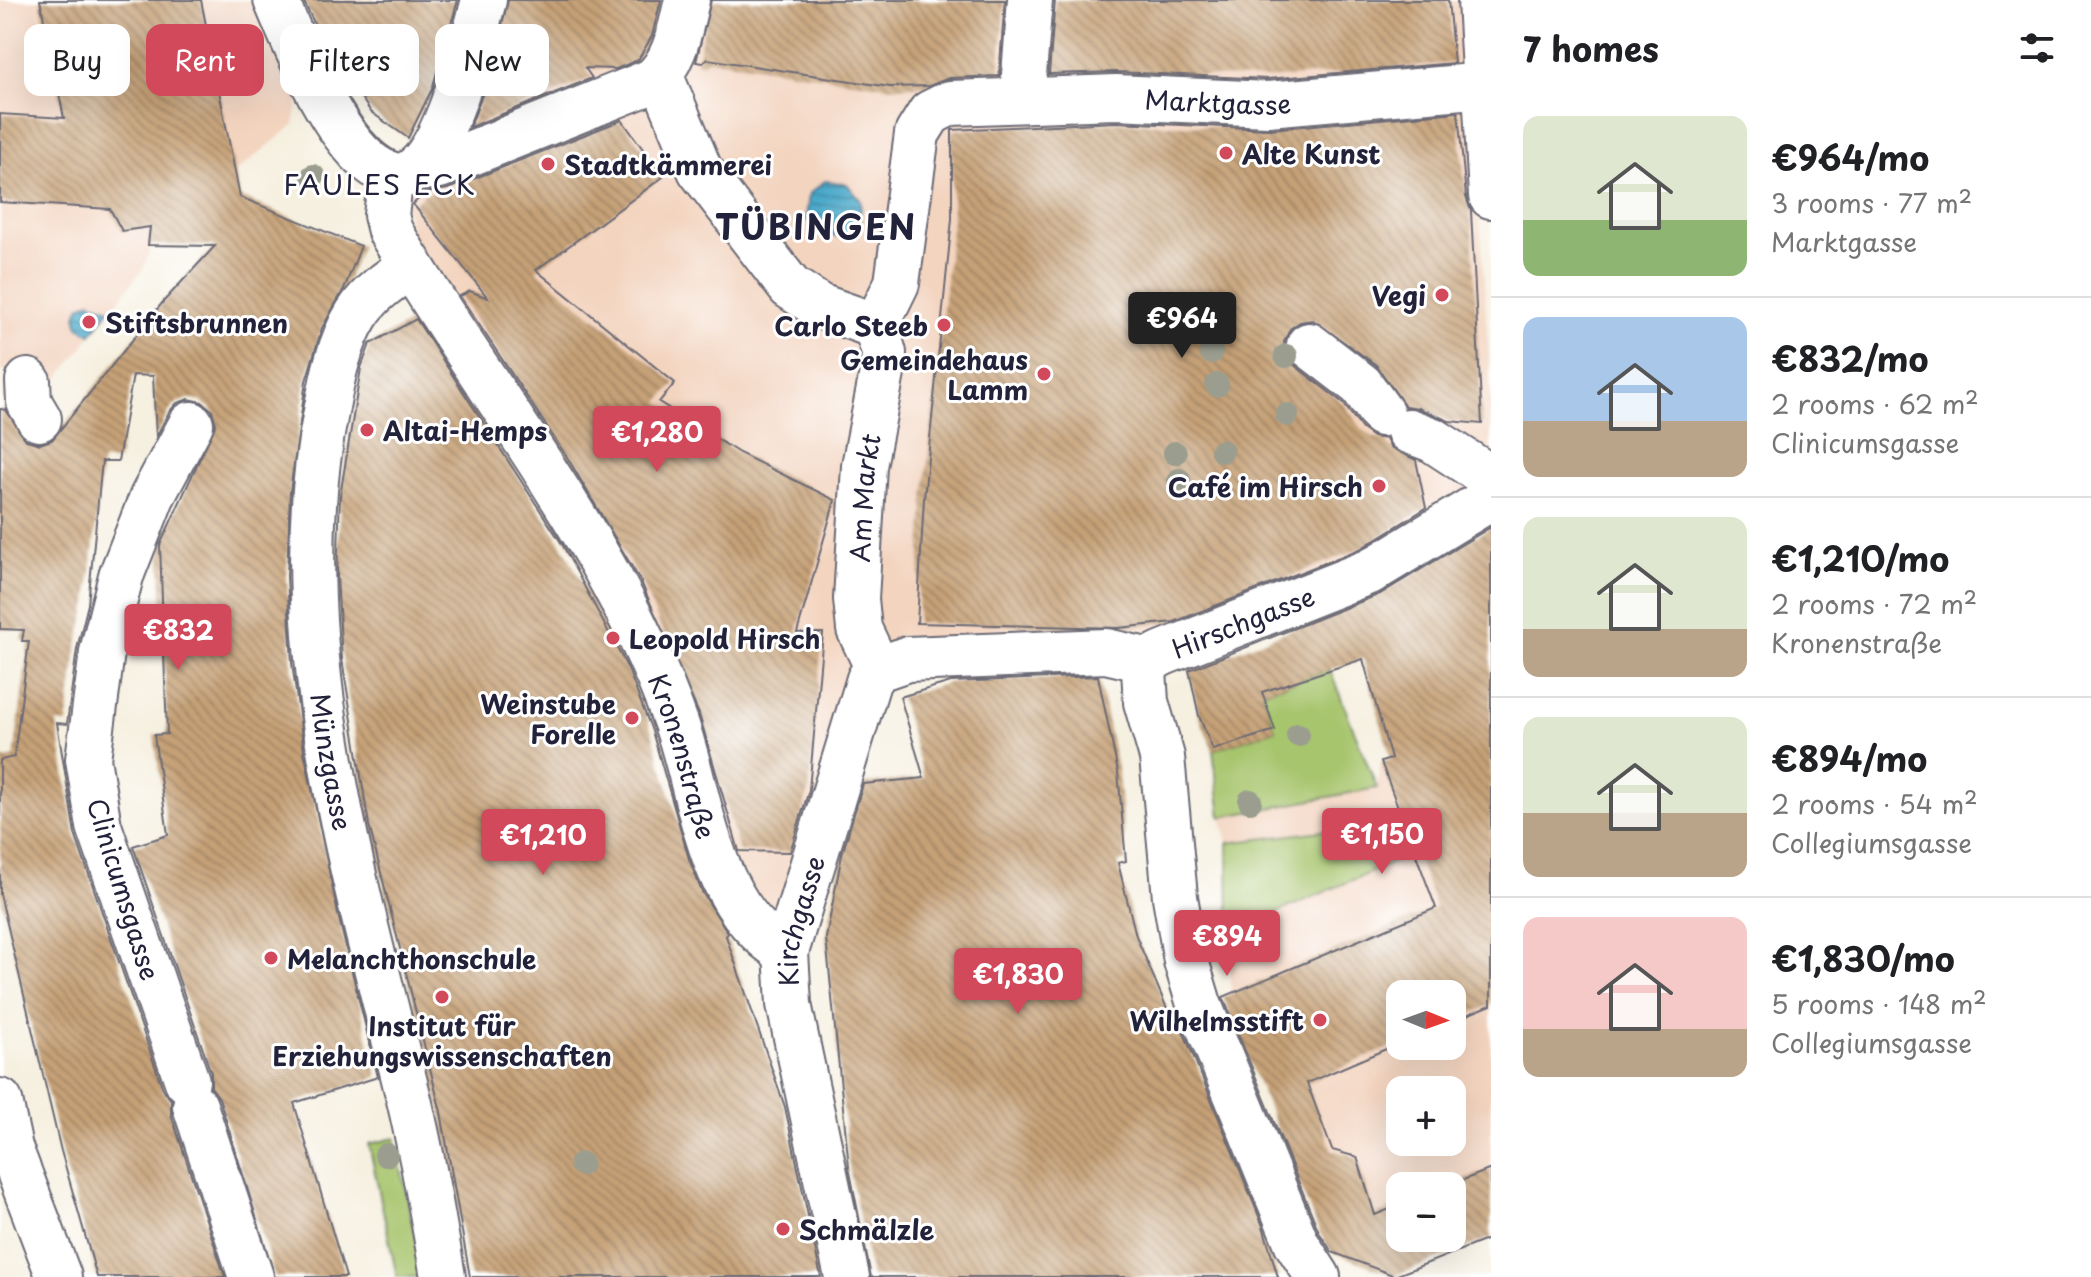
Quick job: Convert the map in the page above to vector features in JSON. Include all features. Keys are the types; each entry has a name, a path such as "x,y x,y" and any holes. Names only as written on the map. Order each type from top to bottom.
{"street":[{"path":"276,0 324,108 373,166 404,172 429,169 642,87 660,74 674,50 687,0"},
{"path":"404,172 430,150 453,99 484,0"},
{"path":"1022,99 1030,0"},
{"path":"1480,0 1491,196"},
{"path":"660,74 700,170 790,287 819,306 876,326"},
{"name":"Marktgasse","path":"876,326 897,283 917,134 930,113 950,103 1116,97 1268,104 1485,85"},
{"name":"Kronenstraße","path":"404,172 387,223 411,266 619,592 645,644 676,724 730,891 750,924 786,952"},
{"name":"Münzgasse","path":"411,266 384,283 358,312 333,378 316,481 313,586 323,705 344,818 418,1140 443,1277"},
{"name":"Am Markt","path":"876,326 884,353 883,368 864,466 856,599 859,629 878,669"},
{"path":"1309,345 1361,385 1396,422 1433,440 1491,478"},
{"name":"Clinicumsgasse","path":"191,424 152,497 121,576 102,652 88,759 99,826 251,1277"},
{"name":"Hirschgasse","path":"878,669 907,659 1067,652 1106,651 1150,661 1371,571 1491,498"},
{"path":"1150,661 1144,670 1143,691 1162,757 1175,897 1186,961 1199,1004 1297,1244 1318,1277"},
{"name":"Kirchgasse","path":"847,1277 789,1004 786,952 864,693 878,669"},
{"path":"0,1101 10,1148 59,1277"}],"shaded area":[{"path":"0,0 256,0 280,52 280,96 300,96 294,125 154,238 144,267 56,382 0,371"},
{"path":"486,0 1467,0 1491,395 1491,514 1167,654 878,651 780,920 686,815 620,628 425,315 405,203 448,96 549,96 549,24 476,24"},
{"name":"Wilhelmsstift","path":"1491,726 1491,1238 1466,1248 1466,1172 1386,1172 1386,1252 1456,1252 1395,1276 1329,1251 1231,994 1228,843 1221,817 1376,788 1381,762"}],"green space":[{"path":"1330,670 1377,788 1221,817 1213,750 1275,730 1262,692"},
{"path":"1392,822 1406,857 1229,933 1228,843"},
{"path":"395,1138 423,1277 397,1277 369,1144"}],"water":[{"path":"825,181 847,184 861,201 860,223 842,237 819,235 806,218 809,194"},
{"name":"Stiftsbrunnen","path":"90,301 110,309 91,334 79,327 76,316 81,306"}],"building":[{"path":"40,0 201,0 206,24 146,24 146,96 220,96 240,197 361,246 344,289 322,328 306,381 290,491 287,577 292,663 304,751 339,919 378,1077 294,1103 346,1277 275,1277 219,1098 211,1087 211,1073 133,846 168,835 154,735 167,734 160,545 216,424 212,410 202,402 189,399 177,403 169,412 156,437 153,376 133,375 118,461 102,461 88,604 77,649 67,724 57,723 75,834 163,1089 171,1100 171,1114 225,1277 97,1277 61,1151 0,894 0,760 14,757 29,641 22,641 24,630 0,629 0,409 6,410 26,440 40,444 52,440 163,302 215,246 148,245 150,227 122,231 110,209 0,202 0,114 64,118 60,96 130,96 130,24 45,24"},
{"path":"303,0 458,0 451,24 435,24 435,79 408,138 371,112 360,96 419,96 419,24 314,24"},
{"path":"508,0 661,0 652,36 638,60 616,69 585,68 592,78 549,95 549,24 502,24"},
{"path":"711,0 1005,0 999,76 949,78 929,86 890,87 707,59 703,63 696,62"},
{"path":"1055,0 1448,0 1454,63 1267,79 1117,72 1049,74"},
{"path":"482,96 547,96 470,127"},
{"path":"1458,112 1466,197 1471,211 1482,424 1449,421 1405,406 1376,365 1313,320 1300,322 1290,329 1284,342 1286,354 1293,364 1343,403 1362,429 1373,437 1386,439 1390,447 1416,460 1426,508 1360,549 1174,622 1119,628 917,623 924,498 952,219 952,130 1116,122 1270,129"},
{"path":"622,120 663,177 536,270 675,383 659,402 739,453 835,500 797,633 823,633 809,790 790,852 739,851 699,714 641,582 567,457 460,296 470,291 488,298 413,204 425,193 448,189"},
{"path":"416,319 562,544 627,667 652,731 689,859 702,892 728,933 726,936 785,1107 821,1277 470,1277 441,1112 369,825 342,659 337,577 340,496 361,368 370,344"},
{"path":"1491,527 1491,1005 1466,1015 1466,980 1386,980 1386,1049 1307,1083 1332,1150 1357,1157 1375,1215 1386,1211 1386,1252 1456,1252 1395,1276 1332,1252 1319,1232 1223,997 1436,908 1381,762 1391,759 1363,659 1262,692 1275,730 1213,750 1199,716 1189,670 1380,594"},
{"path":"1098,676 1118,772 1126,861 1118,863 1136,936 1171,1018 1177,1016 1263,1226 1278,1277 871,1277 849,1167 826,938 842,854 863,784 924,778 900,697 951,682"},
{"path":"1491,1169 1491,1238 1466,1248 1466,1179"}],"place":[{"name":"Alte Kunst","path":"1226,153"},
{"name":"Stadtkämmerei","path":"548,164"},
{"name":"Vegi","path":"1442,295"},
{"name":"Stiftsbrunnen","path":"89,322"},
{"name":"Carlo Steeb","path":"944,325"},
{"name":"Gemeindehaus Lamm","path":"1044,374"},
{"name":"Altai-Hemps","path":"367,430"},
{"name":"Café im Hirsch","path":"1379,486"},
{"name":"Leopold Hirsch","path":"613,638"},
{"name":"Weinstube Forelle","path":"632,718"},
{"name":"Melanchthonschule","path":"271,958"},
{"name":"Institut für Erziehungswissenschaften","path":"442,997"},
{"name":"Wilhelmsstift","path":"1320,1020"},
{"name":"Schmälzle","path":"783,1229"}],"district":[{"name":"FAULES ECK","path":"380,183"},
{"name":"TÜBINGEN","path":"816,226"}]}
